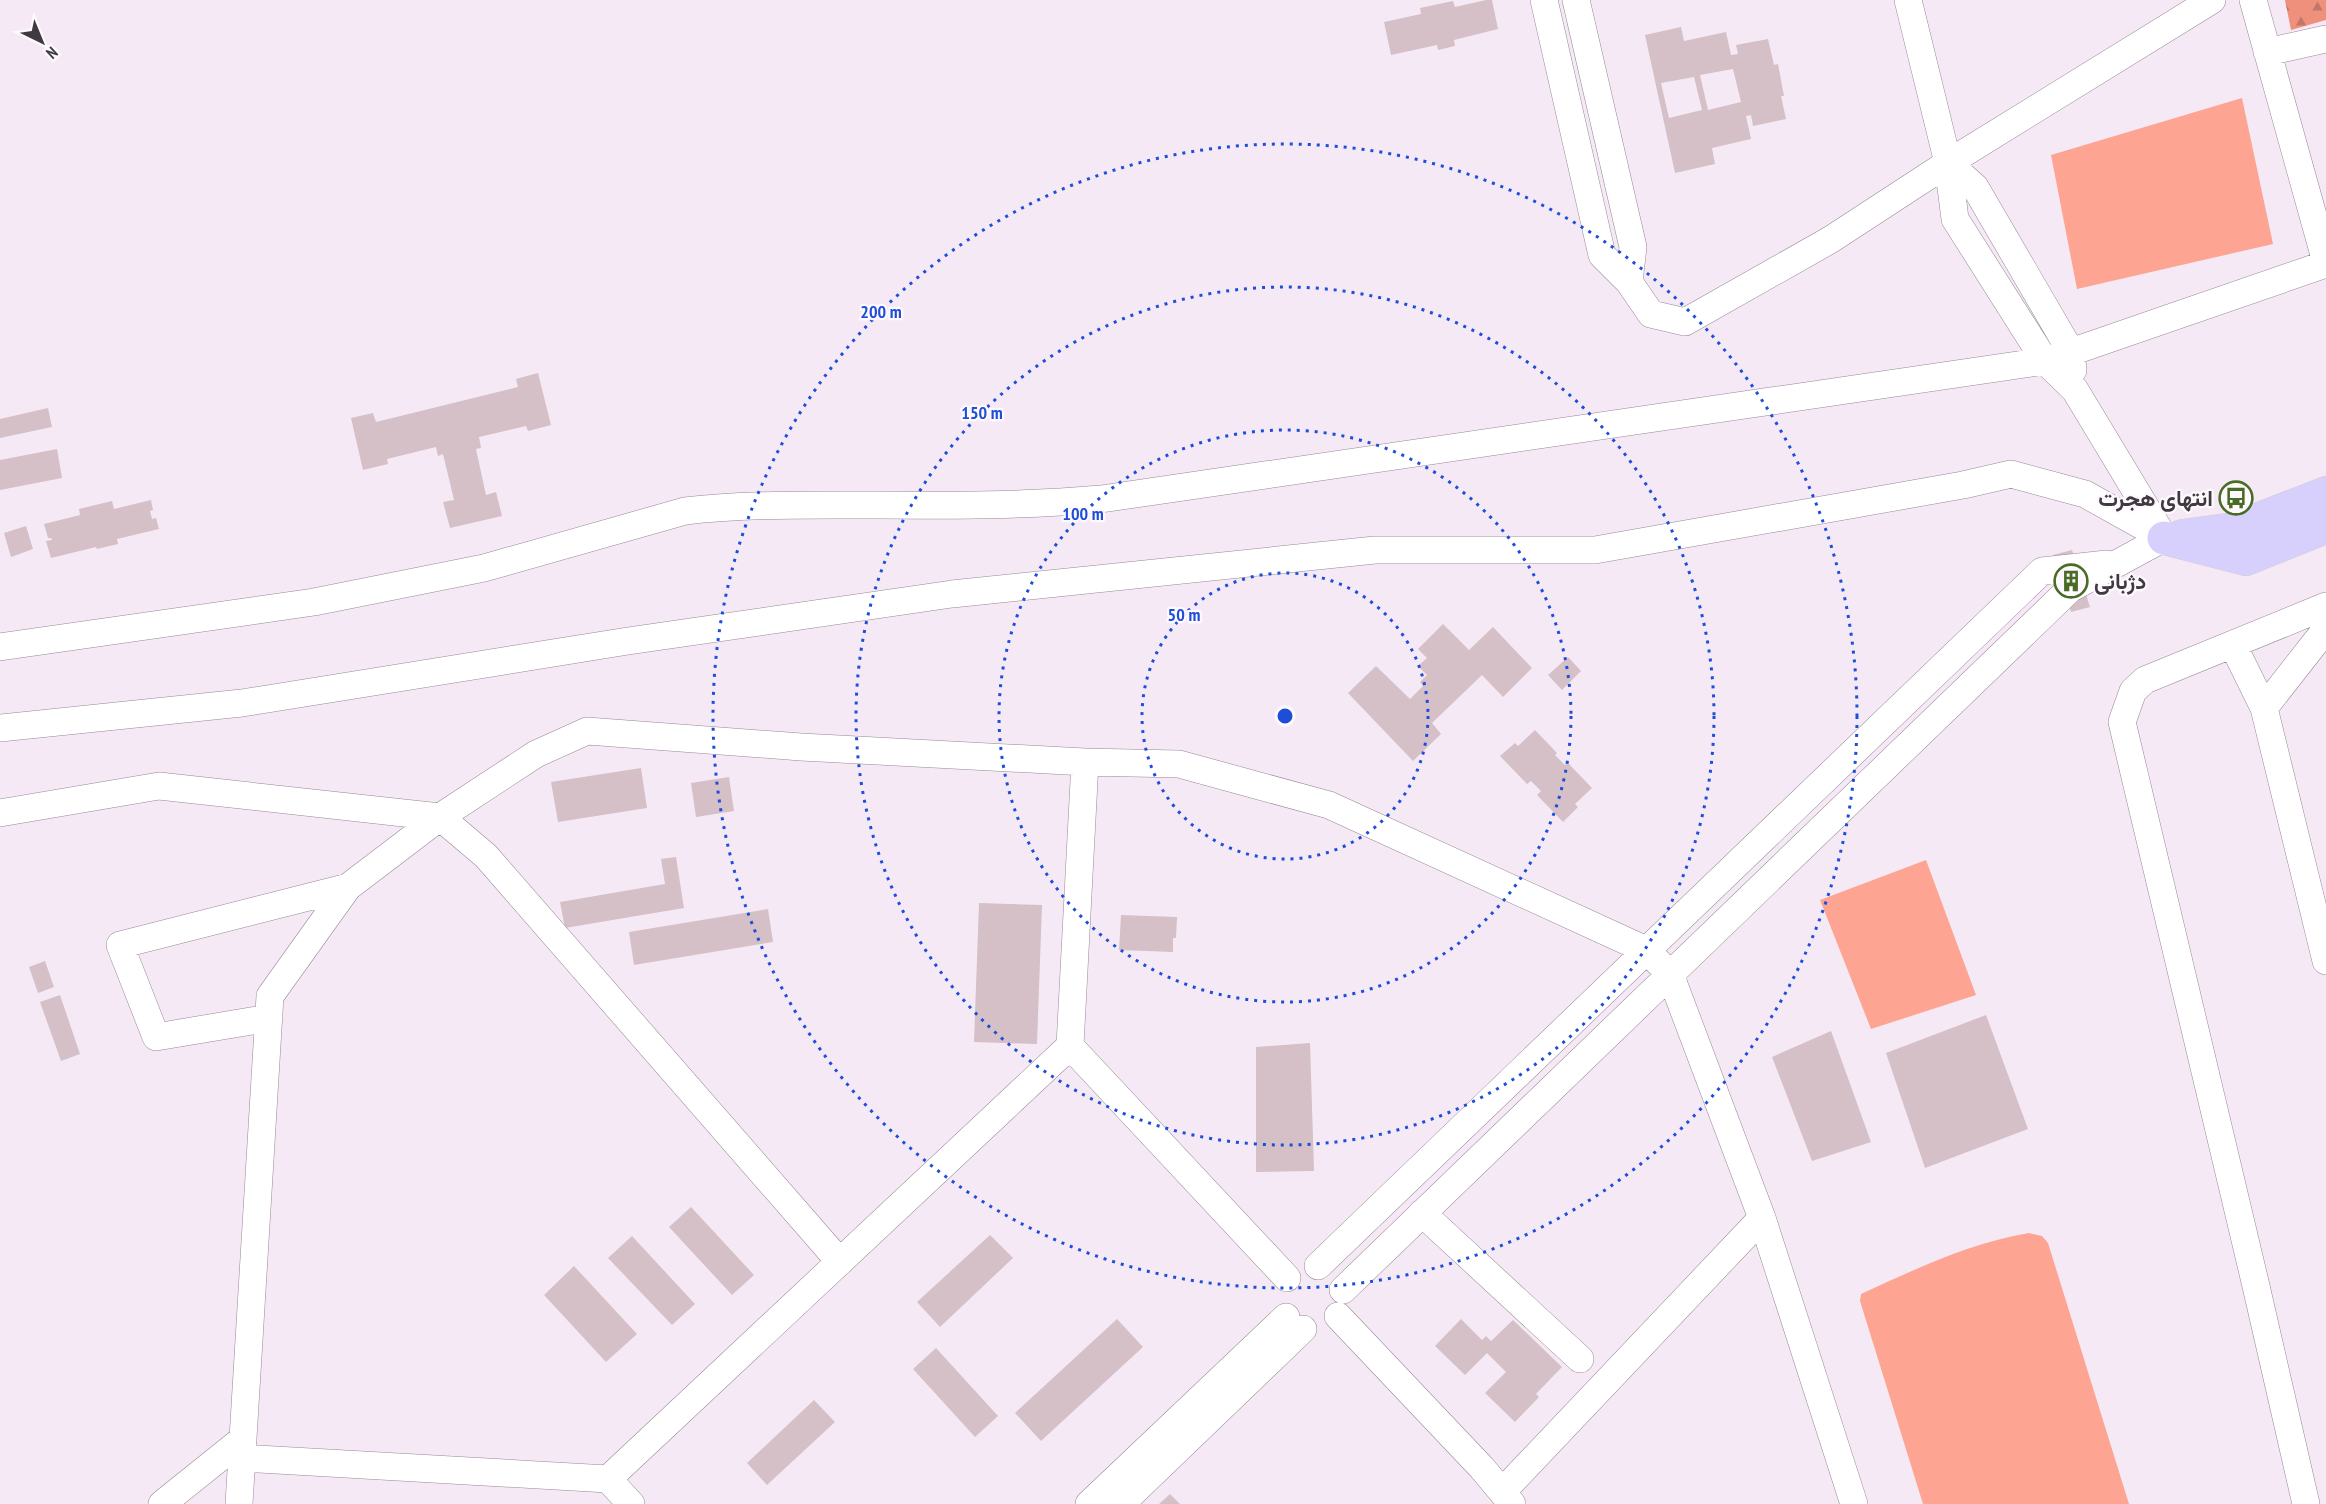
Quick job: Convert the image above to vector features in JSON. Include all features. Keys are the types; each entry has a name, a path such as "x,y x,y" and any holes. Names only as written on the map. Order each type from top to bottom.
{"main road":[{"path":"2164,538 2234,529 2326,493"},
{"path":"2164,538 2246,560 2326,528"}],"lane":[{"path":"1629,282 1633,247 1575,0 1545,4 1602,255 1629,282 1651,314 1685,322 1830,240 1948,163 2212,0"},
{"path":"1908,0 1948,163 1955,219 2045,361 2075,390 2164,538"},
{"path":"0,648 314,602 484,568 685,511 768,505 1038,505 1101,499 2045,361 2326,263 2253,0"},
{"path":"2268,52 2326,39"},
{"path":"1948,163 1975,187 2071,352 2075,390"},
{"path":"0,728 242,703 628,641 952,594 1375,550 1595,550 1963,485 2011,474 2085,494 2164,538"},
{"path":"1343,1290 2070,589 2164,538"},
{"path":"1318,1266 1333,1275 1343,1290 1344,1299 1338,1316 1322,1328 1294,1323 1281,1308 1281,1287 1287,1278 1301,1268 1318,1266 2042,571 2120,562"},
{"path":"2306,1504 2122,722 2133,691 2145,680 2326,606"},
{"path":"2264,708 2326,629"},
{"path":"2233,645 2264,708 2321,917 2326,961"},
{"path":"239,1504 270,996 348,887 440,818 536,754 587,731 801,747 1085,762 1179,764 1329,805 1646,950 1670,974 1762,1218 1854,1504"},
{"path":"608,1479 1070,1046 1085,762"},
{"path":"0,813 159,786 440,818 486,856 840,1262"},
{"path":"269,1018 156,1037 120,945 348,887"},
{"path":"1070,1046 1287,1278"},
{"path":"1422,1213 1580,1359"},
{"path":"1338,1316 1507,1498 1762,1218"},
{"path":"1089,1504 1294,1323"},
{"path":"1121,1504 1294,1323"},
{"path":"162,1504 242,1449 608,1479 631,1504"}],"shaded area":[{"path":"2242,98 2273,244 2077,289 2051,155"},
{"path":"1926,860 1976,995 1871,1029 1820,900"},
{"path":"2029,1233 2042,1236 2048,1243 2129,1504 1923,1504 1860,1301 1861,1294 1964,1250"}],"green space":[{"path":"2285,0 2326,0 2326,20 2291,30"}],"building":[{"path":"1492,0 1498,29 1454,40 1455,46 1438,50 1437,45 1391,55 1384,22 1421,14 1420,8 1453,1 1455,7"},
{"path":"1681,27 1684,41 1726,32 1731,55 1738,54 1736,45 1768,39 1774,65 1778,64 1786,119 1753,126 1751,115 1746,116 1751,139 1712,148 1715,164 1675,173 1645,35","holes":["1733,69 1741,102 1708,110 1700,75","1694,77 1702,110 1669,118 1661,83"]},
{"path":"538,373 551,425 528,431 526,426 479,437 481,448 476,449 486,495 496,492 502,516 450,528 443,502 454,500 443,454 438,456 436,447 387,459 388,464 363,470 351,418 373,413 376,422 518,387 516,379"},
{"path":"48,408 52,427 0,438 0,419"},
{"path":"57,449 62,478 0,490 0,460"},
{"path":"151,500 152,519 156,518 159,529 117,539 118,544 51,558 46,541 52,540 48,538 44,524 80,515 79,509 112,501 114,509"},
{"path":"26,526 33,549 11,557 4,533"},
{"name":"دژبانی","path":"2072,550 2090,607 2071,612 2053,555"},
{"path":"1443,624 1469,650 1493,627 1532,668 1503,697 1482,675 1432,723 1441,734 1413,761 1348,693 1376,666 1410,699 1423,686 1420,682 1427,675 1418,666 1427,658 1418,649"},
{"path":"1568,657 1581,671 1562,690 1548,675"},
{"path":"1535,730 1557,753 1555,755 1565,765 1567,762 1592,788 1575,804 1578,807 1563,822 1537,795 1541,791 1531,781 1527,784 1500,756 1515,743 1518,746"},
{"path":"641,768 647,808 558,822 551,782"},
{"path":"729,777 734,811 696,817 691,783"},
{"path":"676,857 684,908 565,928 560,902 665,884 661,859"},
{"path":"979,903 1042,905 1037,1044 974,1042"},
{"path":"768,909 773,942 634,965 629,932"},
{"path":"1121,915 1177,917 1173,952 1119,950"},
{"path":"45,961 54,987 38,993 29,967"},
{"path":"60,995 80,1054 61,1061 40,1002"},
{"path":"1986,1015 2028,1129 1925,1168 1886,1053"},
{"path":"1831,1031 1871,1142 1812,1161 1772,1057"},
{"path":"1310,1043 1314,1171 1256,1172 1256,1047"},
{"path":"691,1207 754,1275 732,1295 669,1227"},
{"path":"990,1235 1013,1258 940,1327 917,1302"},
{"path":"632,1236 695,1304 672,1325 608,1258"},
{"path":"574,1266 637,1334 606,1362 544,1295"},
{"path":"1117,1319 1143,1347 1041,1441 1015,1413"},
{"path":"1461,1319 1482,1340 1486,1336 1491,1341 1513,1320 1562,1367 1536,1394 1539,1397 1515,1422 1485,1393 1506,1372 1487,1353 1465,1375 1435,1346"},
{"path":"936,1348 998,1416 975,1437 913,1369"},
{"path":"814,1400 835,1422 767,1485 747,1463"},
{"path":"1170,1494 1180,1504 1159,1504"}],"place":[{"name":"انتهای هجرت","path":"2236,498"},
{"name":"دژبانی","path":"2071,581"}]}
